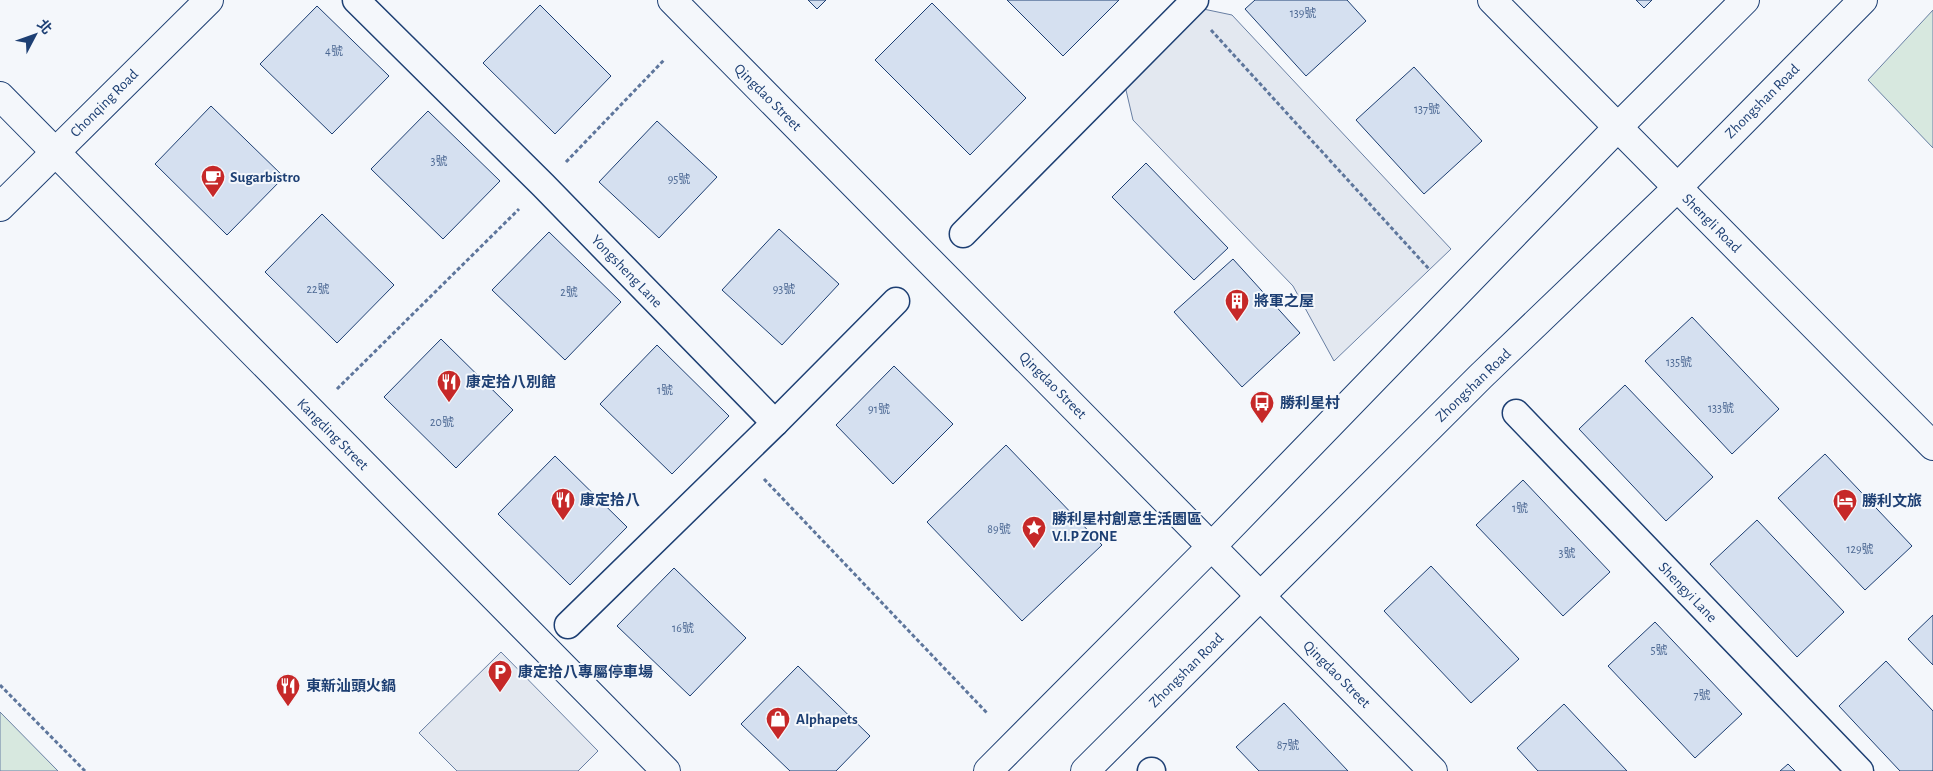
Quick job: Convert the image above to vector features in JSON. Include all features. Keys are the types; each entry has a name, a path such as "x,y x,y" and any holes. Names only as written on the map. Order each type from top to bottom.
{"street":[{"name":"Chonqing Road","path":"0,207 209,0"},
{"name":"Yongsheng Lane","path":"356,0 543,185 775,422"},
{"name":"Qingdao Street","path":"672,0 1433,771"},
{"name":"Shengli Road","path":"1492,0 1933,446"},
{"path":"988,771 1212,547 1618,127 1746,0"},
{"name":"Zhongshan Road","path":"1085,771 1481,376 1678,187 1863,0"},
{"path":"963,234 1189,2"},
{"name":"Kangding Street","path":"0,96 666,771"},
{"path":"568,625 896,301"},
{"name":"Shengyi Lane","path":"1516,413 1860,771"}],"path":[{"path":"1189,2 1429,269"},
{"path":"336,390 543,185 664,60"},
{"path":"741,455 987,713"},
{"path":"0,685 85,771"}],"shaded area":[{"path":"1189,6 1232,15 1451,249 1334,361 1293,286 1133,120 1122,73"},
{"path":"1933,10 1933,148 1868,80"},
{"name":"康定拾八專屬停車場","path":"501,652 598,751 578,771 457,771 419,733"},
{"path":"0,712 58,771 0,771"}],"building":[{"path":"808,0 826,0 817,9"},
{"path":"1007,0 1119,0 1063,56"},
{"path":"1255,0 1347,0 1366,21 1306,76 1245,9"},
{"path":"1636,0 1652,0 1644,8"},
{"path":"932,3 1026,98 970,155 875,60"},
{"path":"540,5 611,76 555,134 483,63"},
{"path":"317,6 389,76 332,134 260,64"},
{"path":"1414,67 1482,141 1424,194 1356,120"},
{"path":"211,106 284,177 227,235 155,164"},
{"path":"428,111 500,181 443,239 371,169"},
{"path":"657,121 717,177 659,238 599,182"},
{"path":"1146,163 1228,248 1194,280 1112,197"},
{"path":"322,214 394,285 337,343 265,272"},
{"path":"779,229 839,284 782,345 722,290"},
{"path":"549,232 621,302 565,360 492,290"},
{"name":"將軍之屋","path":"1233,259 1300,333 1242,387 1174,312"},
{"path":"1692,317 1779,409 1732,454 1645,361"},
{"name":"康定拾八別館","path":"441,339 513,410 456,468 384,397"},
{"path":"657,345 729,416 672,474 600,404"},
{"path":"894,366 953,424 893,484 836,425"},
{"path":"1625,385 1713,477 1666,521 1579,429"},
{"path":"1006,445 1102,545 1022,621 927,522"},
{"name":"勝利文旅","path":"1825,454 1912,546 1865,590 1778,498"},
{"name":"康定拾八","path":"555,456 627,527 570,585 498,514"},
{"path":"1523,480 1610,572 1563,616 1476,525"},
{"path":"1757,520 1844,612 1797,657 1710,564"},
{"path":"1431,566 1519,659 1471,703 1384,611"},
{"path":"674,568 746,638 690,696 617,626"},
{"path":"1933,615 1933,665 1908,639"},
{"path":"1655,622 1742,714 1695,758 1608,666"},
{"path":"1886,661 1933,711 1933,771 1900,771 1839,706"},
{"path":"798,666 870,736 836,771 790,771 741,724"},
{"path":"1284,703 1348,771 1259,771 1236,747"},
{"path":"1564,704 1627,771 1538,771 1517,748"},
{"path":"1788,764 1795,771 1780,771"}],"place":[{"name":"Sugarbistro","path":"213,198"},
{"name":"將軍之屋","path":"1237,322"},
{"name":"康定拾八別館","path":"449,403"},
{"name":"勝利星村","path":"1262,424"},
{"name":"康定拾八","path":"563,521"},
{"name":"勝利文旅","path":"1845,522"},
{"name":"勝利星村創意生活園區 V.I.P ZONE","path":"1034,549"},
{"name":"康定拾八專屬停車場","path":"500,693"},
{"name":"東新汕頭火鍋","path":"288,707"},
{"name":"Alphapets","path":"778,740"}]}
